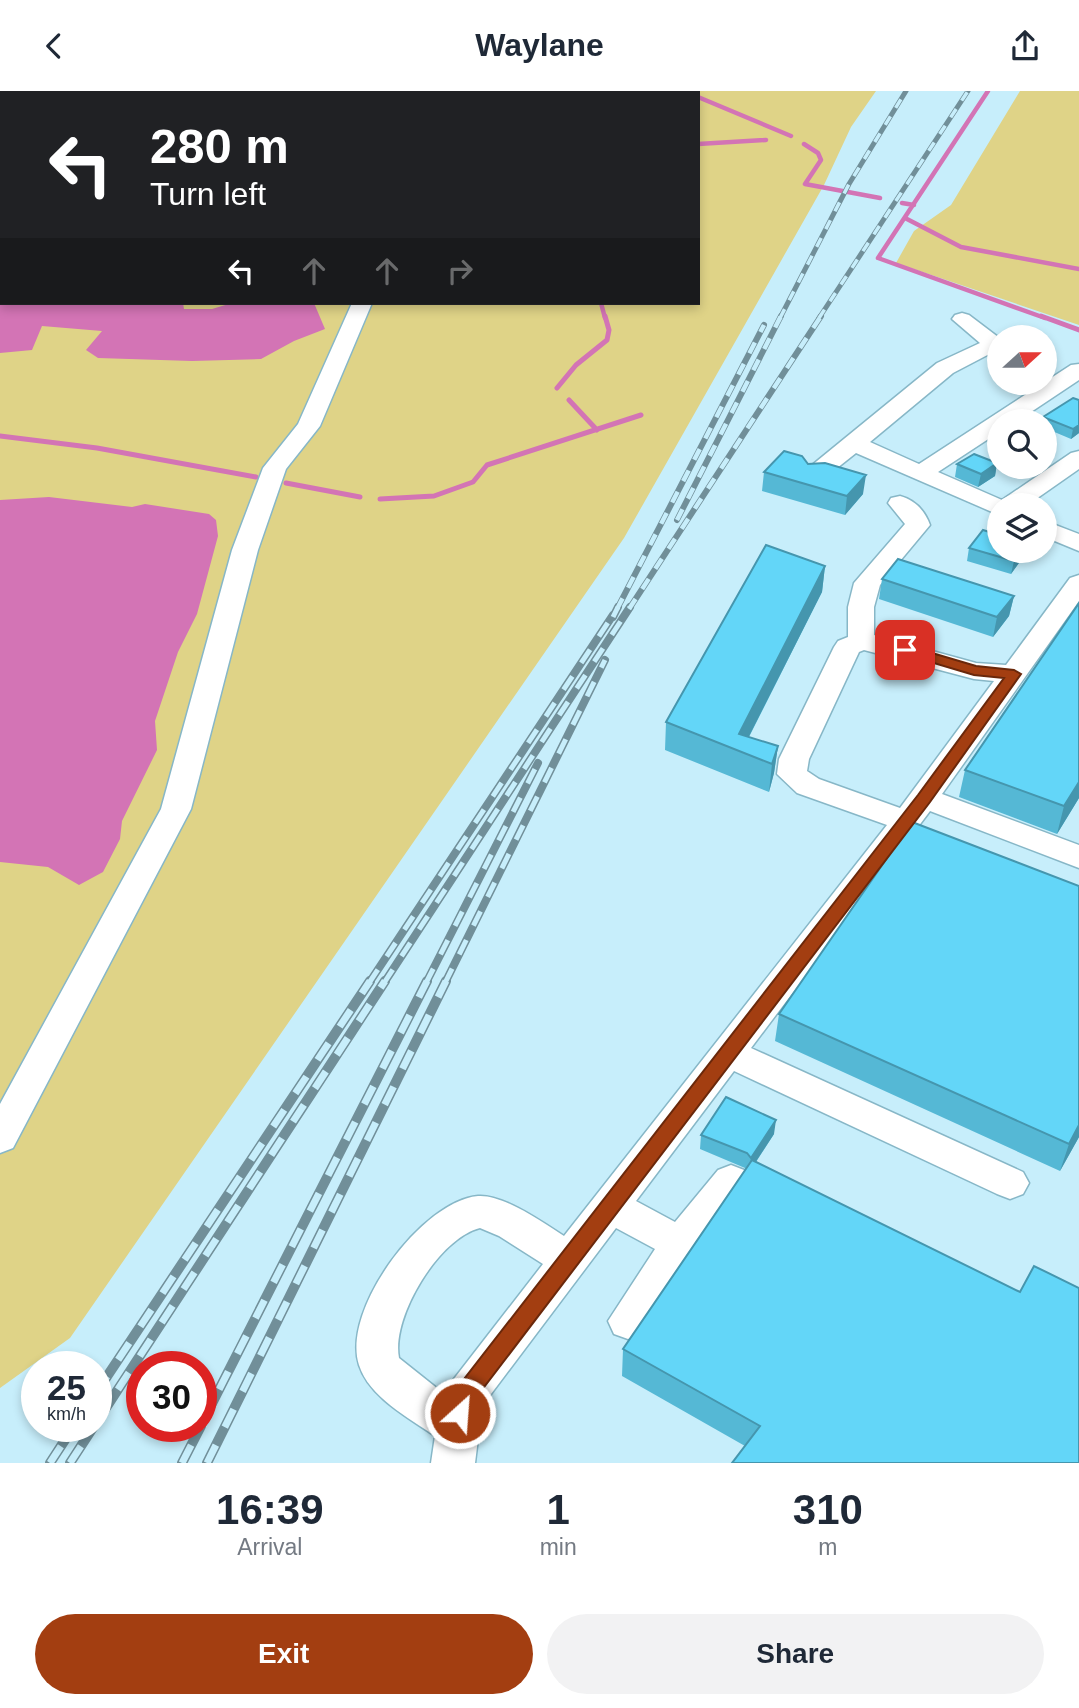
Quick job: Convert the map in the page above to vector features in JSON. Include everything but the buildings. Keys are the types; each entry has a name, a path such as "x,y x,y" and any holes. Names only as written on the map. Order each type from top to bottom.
{"street":[{"path":"0,1138 176,809 245,550 275,468 309,426 361,305"},
{"path":"814,475 945,368 990,346 991,341 962,319"},
{"path":"1020,409 1079,370"},
{"path":"921,473 987,430"},
{"path":"854,443 987,503"},
{"path":"1029,493 1079,458"},
{"path":"861,641 861,607 867,583 918,525 915,515 900,503"},
{"path":"1057,533 1079,543"},
{"path":"455,1445 462,1399 915,810 1079,583"},
{"path":"1014,674 974,670 905,650 861,641 848,647 794,759 792,774 808,786 915,810 1079,857"},
{"path":"728,1053 1010,1183"},
{"path":"628,1321 681,1244 731,1181"},
{"path":"610,1206 681,1244"},
{"path":"455,1445 379,1364 375,1345 382,1316 398,1282 449,1223 467,1214 481,1212 512,1226 569,1260"}],"shaded area":[{"path":"700,91 876,91 851,127 824,185 624,538 70,1338 52,1351 21,1351 21,1373 0,1388 0,305 700,305"},
{"path":"1020,91 1079,91 1079,325 896,263 914,231 951,205"},
{"path":"0,305 183,305 184,309 212,309 225,305 315,305 325,329 294,341 261,359 192,361 98,358 86,350 102,331 42,326 32,350 0,353"},
{"path":"49,497 132,507 145,504 209,514 216,520 218,536 197,614 178,652 155,721 157,750 122,821 120,839 103,872 79,885 48,867 0,862 0,500"}],"waterway":[{"path":"913,205 988,91"},
{"path":"700,98 791,136"},
{"path":"700,144 766,140"},
{"path":"804,144 818,153 821,160 805,184 880,198"},
{"path":"902,203 913,205"},
{"path":"913,205 878,258 1045,318"},
{"path":"905,218 961,247 1079,269"},
{"path":"602,305 605,318"},
{"path":"557,388 576,365 607,340 609,330 605,316"},
{"path":"1041,316 1079,330"},
{"path":"569,400 596,429"},
{"path":"596,429 641,415"},
{"path":"380,499 434,496 473,482 487,465 596,429"},
{"path":"0,436 97,448 256,477"},
{"path":"286,483 360,497"}],"railway":[{"path":"780,318 849,184 906,91"},
{"path":"819,318 968,91"},
{"path":"677,520 781,316"},
{"path":"629,609 821,316"},
{"path":"617,609 764,325"},
{"path":"384,983 630,607"},
{"path":"613,617 617,609"},
{"path":"369,983 613,615"},
{"path":"445,983 605,660"},
{"path":"426,983 538,763"},
{"path":"112,1369 370,981"},
{"path":"112,1399 385,981"},
{"path":"217,1394 427,981"},
{"path":"207,1463 446,981"},
{"path":"50,1463 64,1442"},
{"path":"70,1463 84,1442"},
{"path":"182,1463 193,1442"}],"route":[{"path":"460,1413 462,1399 924,798 1014,674 974,670 905,650"}]}
